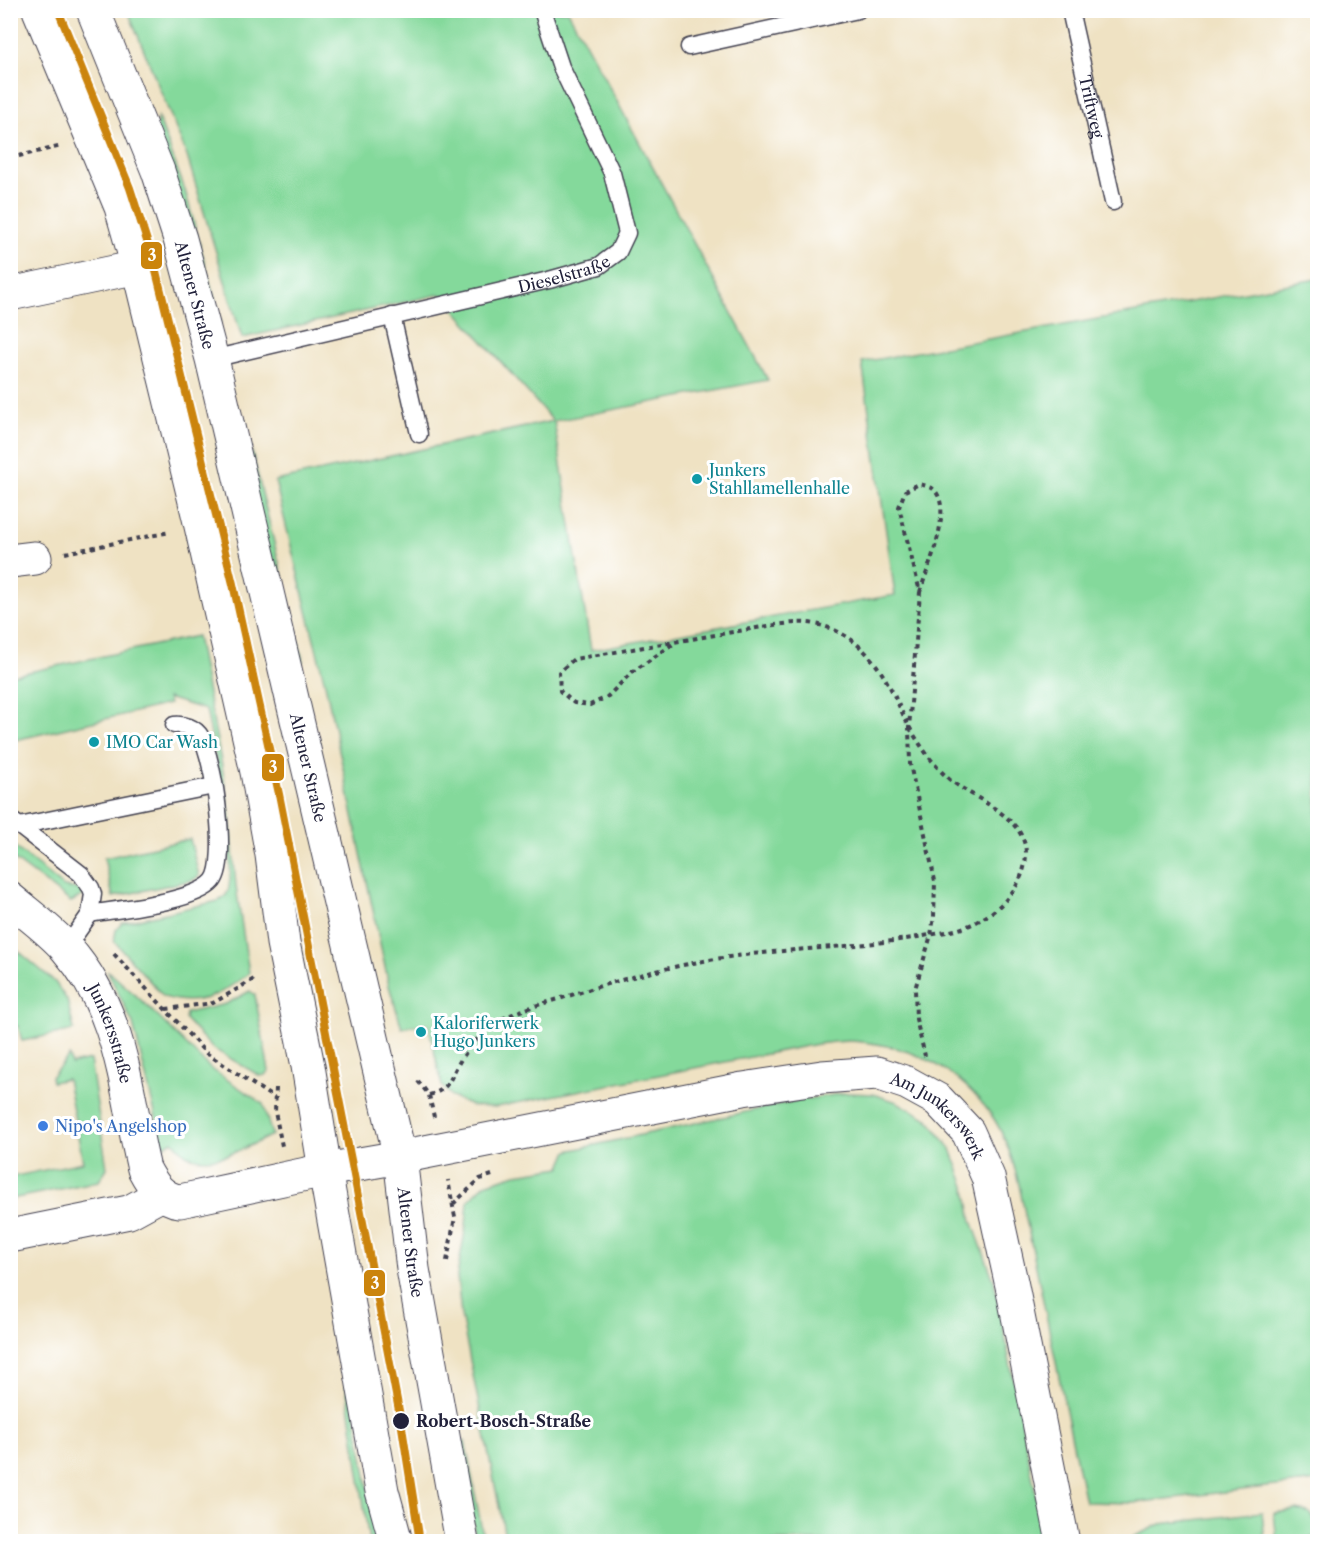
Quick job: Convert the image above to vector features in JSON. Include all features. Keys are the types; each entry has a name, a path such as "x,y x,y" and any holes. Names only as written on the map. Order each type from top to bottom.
{"main road":[{"path":"39,10 121,207 138,267 201,526 257,772 272,855 284,943 382,1491 396,1542"},
{"name":"Altener Straße","path":"93,10 158,171 180,240 212,359 400,1157 413,1269 462,1542"},
{"path":"10,294 138,267"},
{"name":"Junkersstraße","path":"10,899 66,948 93,988 116,1037 144,1169 151,1182 162,1194"},
{"name":"Am Junkerswerk","path":"400,1157 743,1089 833,1076 877,1073 907,1083 938,1100 968,1132 988,1177 1010,1275 1063,1542"},
{"path":"10,1236 129,1212 162,1194 171,1200 180,1201 325,1170 400,1157"}],"lane":[{"name":"Dieselstraße","path":"212,359 549,280 599,266 618,252 627,233 612,173 561,67 542,10"},
{"path":"689,47 858,10"},
{"name":"Triftweg","path":"1070,10 1113,202"},
{"path":"392,315 419,434"},
{"path":"88,918 175,899 200,891 213,880 220,866 220,835 214,786 201,737 193,728 174,724"},
{"path":"15,823 214,786"},
{"path":"15,823 87,881 93,894 88,918 66,948"}],"path":[{"path":"10,158 93,139"},
{"path":"920,592 899,507 905,491 919,484 932,488 942,501 941,529 920,592 909,728 912,781 935,881 935,908 931,935 915,988 915,1004 919,1036 938,1100"},
{"path":"23,560 201,526"},
{"path":"429,1095 442,1092 461,1059 494,1024 514,1014 594,987 701,961 762,952 878,944 966,927 994,911 1009,898 1023,873 1026,852 1020,832 1001,812 951,780 929,759 909,728 892,690 874,660 846,636 816,624 795,623 768,626 574,659 560,672 560,691 573,703 590,705 607,697 632,672 675,643"},
{"path":"88,918 165,1009 206,1053 276,1099 284,1102 313,1096"},
{"path":"165,1009 213,1003 260,975"},
{"path":"453,1205 480,1179 498,1173"}],"green space":[{"path":"128,11 568,11 768,380 554,421 591,650 895,595 862,362 1317,279 1317,1481 1133,1503 1085,1502 1018,1180 1008,1149 998,1126 983,1104 958,1079 928,1060 912,1053 877,1044 853,1041 834,1042 496,1107 472,1106 452,1097 442,1086 428,1023 402,1028 389,986 326,688 275,481 553,421 441,294 242,338 187,156"},
{"path":"158,117 185,190 221,323 211,308 156,126"},
{"path":"252,452 303,661 295,660 242,460"},
{"path":"197,636 230,817 236,886 249,973 220,993 189,1001 164,997 114,941 116,930 122,923 218,901 226,895 230,882 228,835 206,710 167,698 169,704 11,741 10,676"},
{"path":"190,839 199,876 193,880 113,897 104,858"},
{"path":"10,843 64,887 78,889 82,892 82,896 71,902 11,857"},
{"path":"10,944 55,982 67,1000 74,1030 22,1041 18,1026 11,1027"},
{"path":"107,970 210,1068 263,1104 272,1135 233,1153 211,1158 191,1157 173,1141 163,1146 133,1024"},
{"path":"250,991 255,995 269,1071 266,1075 260,1076 212,1048 185,1019 186,1013 226,1004"},
{"path":"69,1056 71,1064 90,1060 107,1168 99,1181 11,1199 11,1177 83,1162 67,1079 52,1082 51,1077"},
{"path":"846,1093 873,1094 897,1102 928,1119 951,1149 966,1189 972,1221 994,1281 1045,1541 506,1541 461,1315 457,1276 468,1201 485,1184 516,1174 561,1167 568,1151 800,1100"},
{"path":"348,1368 377,1541 369,1541 344,1371"},
{"path":"465,1441 484,1541 476,1541 459,1442"},
{"path":"1296,1510 1308,1512 1317,1522 1317,1537 1277,1541 1274,1513"},
{"path":"1262,1512 1265,1541 1125,1541 1160,1524"}],"transit line":[{"name":"3","path":"58,10 130,188 154,263 233,584 279,794 352,1165 401,1421 420,1542"}],"place":[{"name":"Junkers Stahllamellenhalle","path":"697,479"},
{"name":"IMO Car Wash","path":"94,742"},
{"name":"Kaloriferwerk Hugo Junkers","path":"421,1032"},
{"name":"Nipo's Angelshop","path":"43,1126"},
{"name":"Robert-Bosch-Straße","path":"401,1421"}]}
